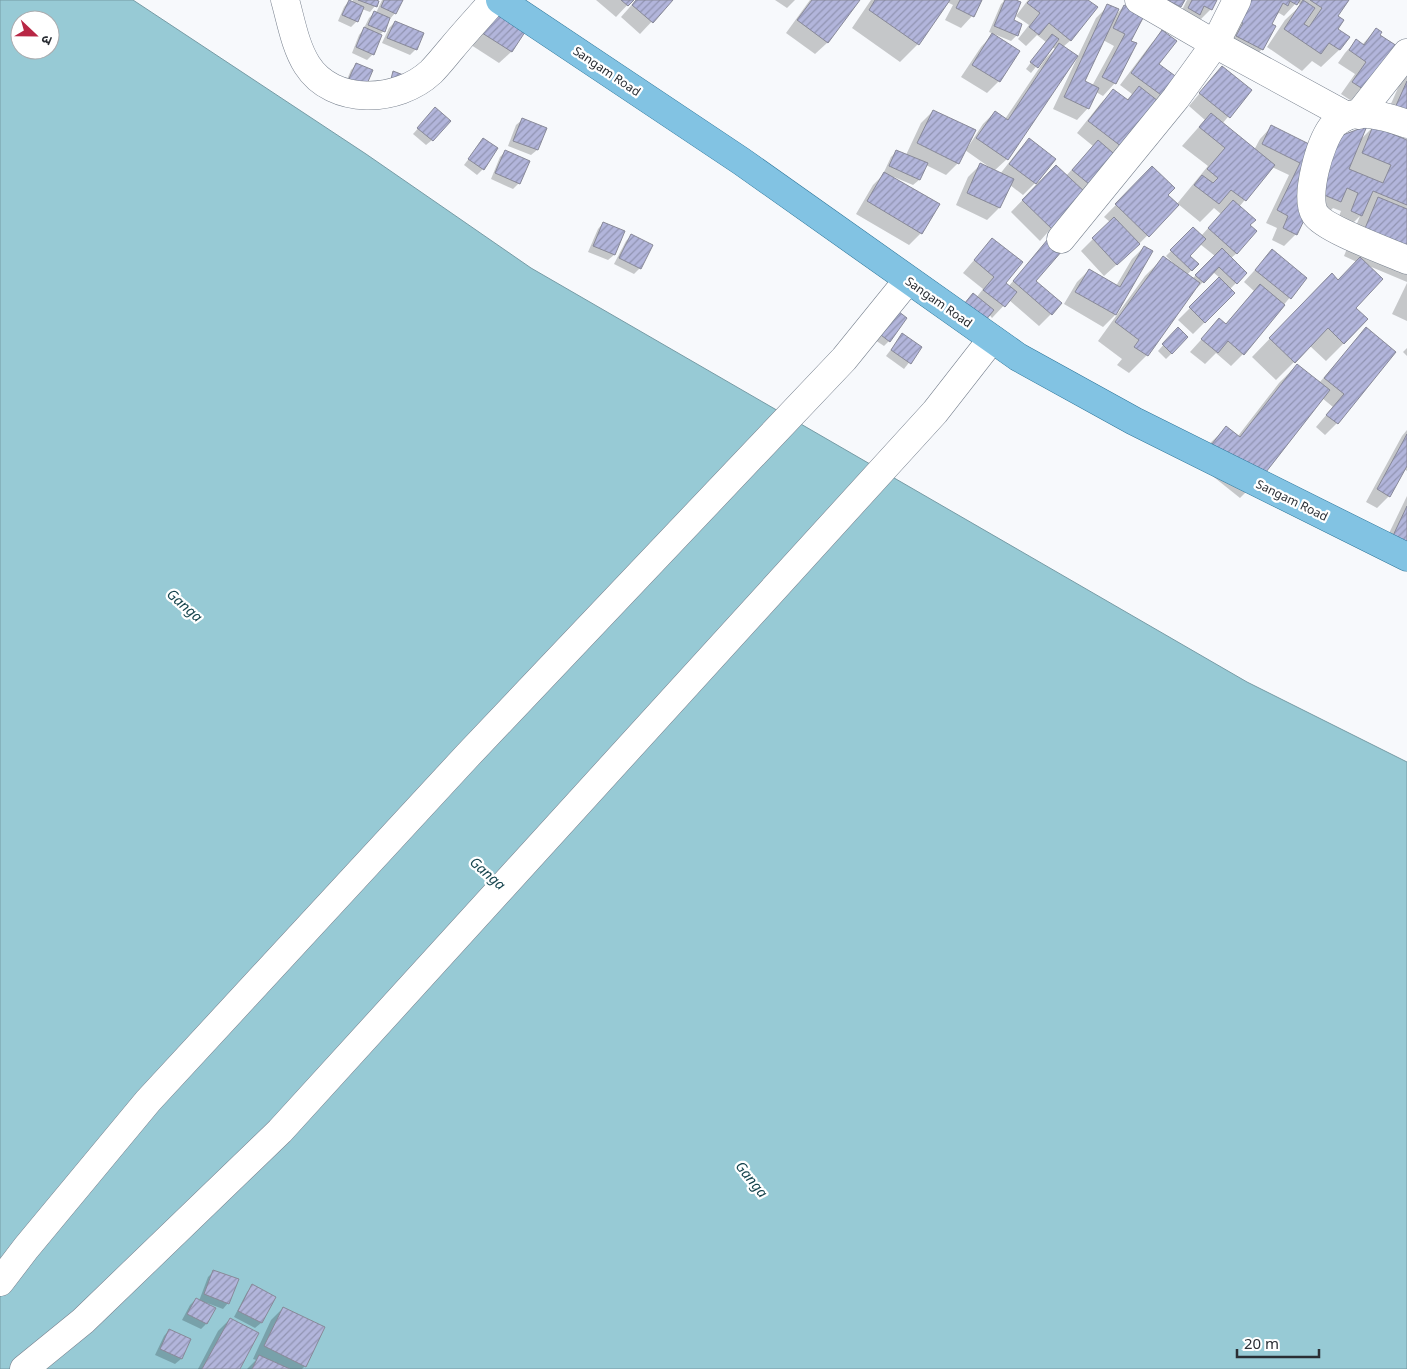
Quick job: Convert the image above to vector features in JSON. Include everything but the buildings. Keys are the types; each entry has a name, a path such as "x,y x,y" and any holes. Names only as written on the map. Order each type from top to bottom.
{"main road":[{"name":"Sangam Road","path":"500,0 741,161 1018,357 1134,421 1407,557"}],"street":[{"path":"285,0 298,45 306,64 320,81 339,90 364,96 388,94 412,84 430,72 494,0"},
{"path":"1139,0 1215,44 1353,116"},
{"path":"1061,239 1176,98 1215,44 1237,0"},
{"path":"1353,116 1407,53"},
{"path":"1407,124 1371,114 1353,116 1332,125 1322,145 1311,194 1314,214 1334,228 1407,260"},
{"path":"0,1282 26,1248 162,1087 468,755 844,359 908,280"},
{"path":"24,1369 84,1321 280,1131 935,412 992,339"}],"water":[{"name":"Ganga","path":"0,0 133,0 366,154 531,268 1247,682 1407,762 1407,1369 0,1369"}]}
